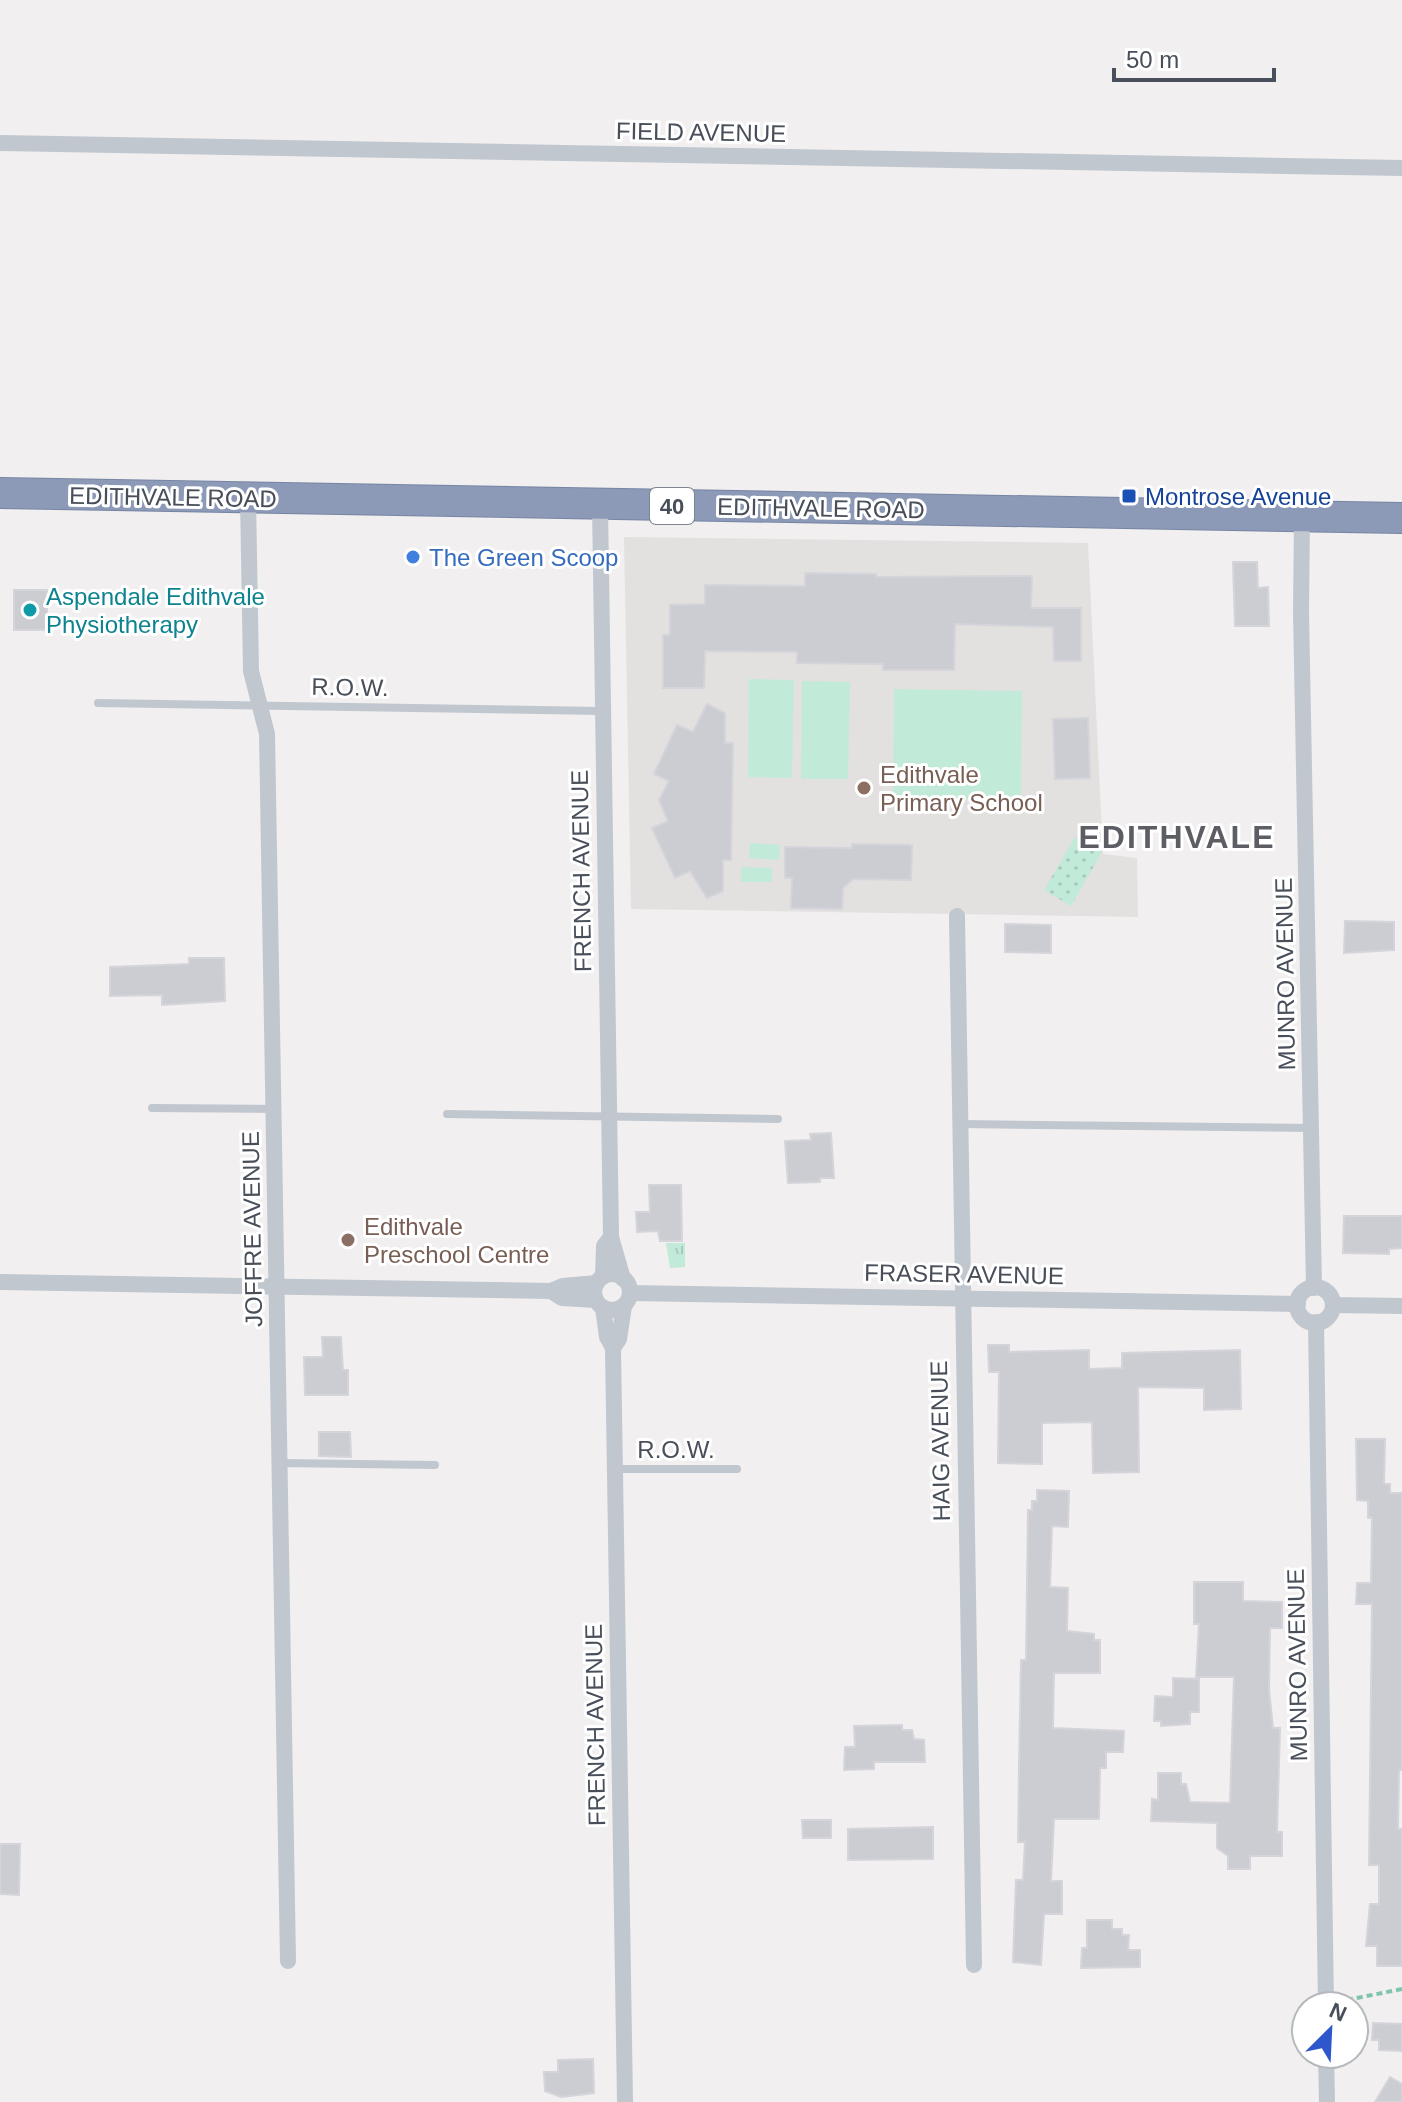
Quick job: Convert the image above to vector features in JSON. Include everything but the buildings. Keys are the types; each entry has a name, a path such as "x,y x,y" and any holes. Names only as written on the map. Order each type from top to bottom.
{"highway":[{"name":"EDITHVALE ROAD","path":"0,493 1402,518"}],"street":[{"name":"FIELD AVENUE","path":"0,143 1402,168"},
{"name":"JOFFRE AVENUE","path":"248,498 250,666 268,740 288,1961"},
{"name":"FRENCH AVENUE","path":"600,505 611,1237 626,1293 619,1339 613,1348"},
{"name":"MUNRO AVENUE","path":"1302,516 1301,639 1314,1288"},
{"name":"HAIG AVENUE","path":"957,916 974,1965"},
{"name":"FRENCH AVENUE","path":"611,1237 604,1246 599,1304 613,1348 625,2102"},
{"path":"0,1282 551,1291 613,1275 626,1293 616,1310 562,1298 551,1291"},
{"path":"1314,1288 1327,1292 1333,1305 1327,1319 1316,1322 1301,1316 1298,1304 1302,1293 1314,1288"},
{"name":"FRASER AVENUE","path":"626,1293 1298,1304"},
{"path":"1333,1305 1402,1306"},
{"name":"MUNRO AVENUE","path":"1316,1322 1326,1990"},
{"path":"1326,2070 1327,2102"}],"lane":[{"name":"R.O.W.","path":"98,703 602,711"},
{"path":"152,1108 274,1109"},
{"path":"447,1114 778,1119"},
{"path":"961,1124 1313,1128"},
{"path":"279,1463 435,1465"},
{"name":"R.O.W.","path":"615,1469 737,1469"}],"path":[{"path":"1370,1993 1402,1989"}],"shaded area":[{"name":"Edithvale Primary School","path":"624,537 1088,543 1103,854 1137,858 1138,917 631,909"}],"green space":[{"path":"749,679 794,680 792,778 748,777"},
{"path":"802,681 850,682 848,779 801,779"},
{"path":"894,689 1022,691 1021,799 893,798"},
{"path":"1075,837 1102,852 1071,906 1044,890"},
{"path":"750,843 780,845 779,860 749,858"},
{"path":"741,867 772,868 772,882 741,882"},
{"path":"666,1243 685,1243 685,1267 670,1268"}],"place":[{"name":"Montrose Avenue","path":"1129,496"},
{"name":"The Green Scoop","path":"413,557"},
{"name":"Aspendale Edithvale Physiotherapy","path":"30,610"},
{"name":"Edithvale Primary School","path":"864,788"},
{"name":"Edithvale Preschool Centre","path":"348,1240"}],"district":[{"name":"EDITHVALE","path":"1177,837"}]}
